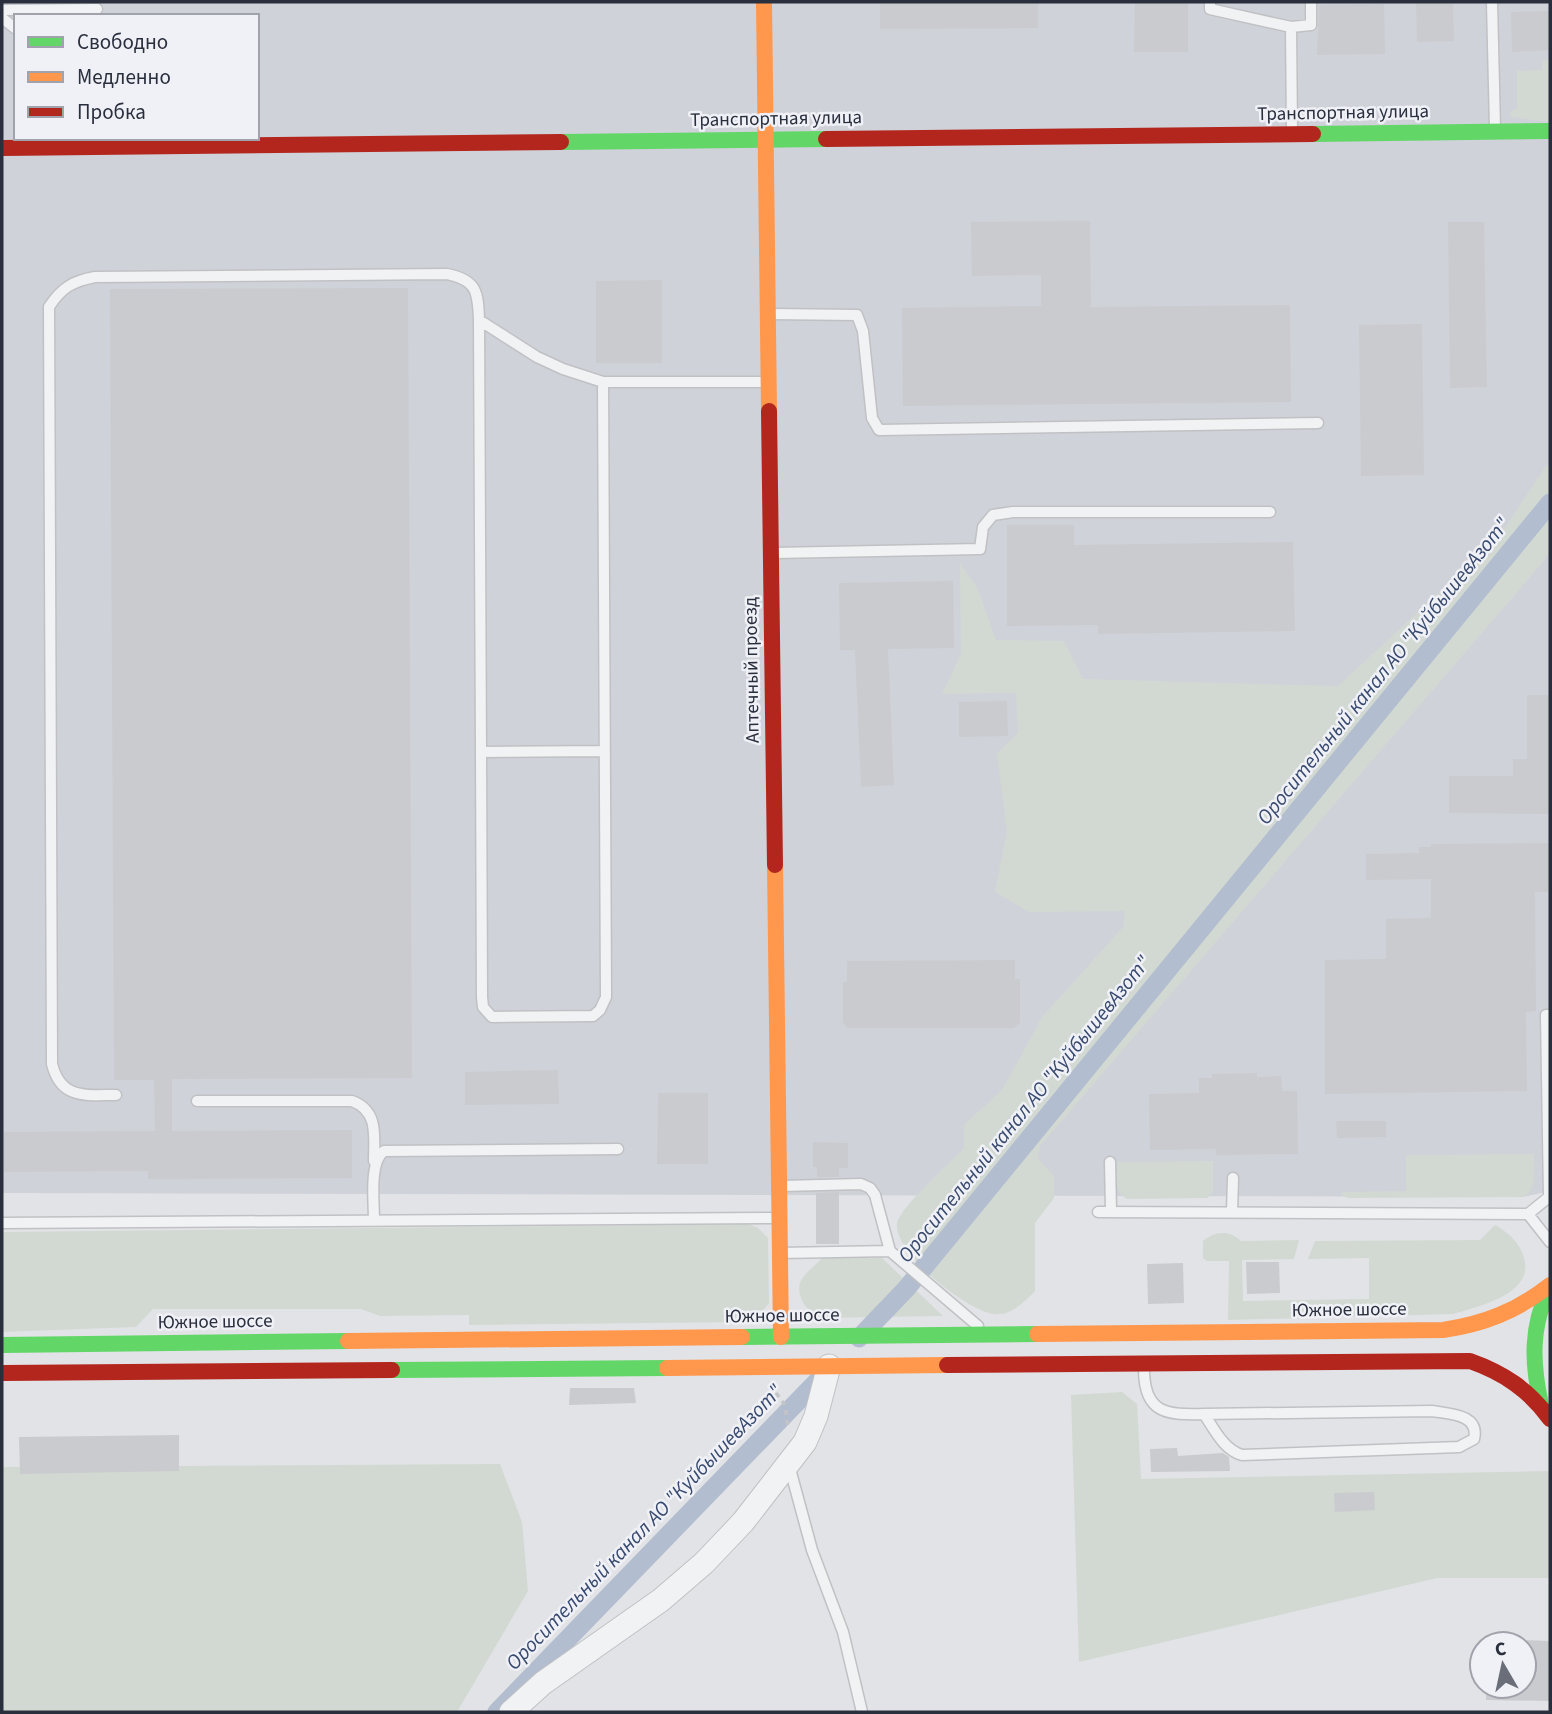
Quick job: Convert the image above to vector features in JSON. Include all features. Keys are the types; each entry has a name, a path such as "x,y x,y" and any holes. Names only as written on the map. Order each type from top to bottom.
{"main road":[{"name":"Аптечный проезд","path":"764,2 781,1337"},
{"name":"Транспортная улица","path":"2,148 145,142 766,140 1550,131"},
{"name":"Южное шоссе","path":"2,1345 1443,1330 1498,1319 1527,1305 1550,1287"},
{"name":"Южное шоссе","path":"1546,1412 1527,1360 1527,1329 1550,1287"},
{"name":"Южное шоссе","path":"2,1373 1471,1360 1513,1379 1546,1412"}],"street":[{"path":"511,1712 543,1683 661,1600 704,1563 743,1522 804,1442 816,1416 829,1366"}],"lane":[{"path":"2,7 7,2"},
{"path":"1210,2 1210,9 1291,27 1311,25 1311,2"},
{"path":"1492,2 1496,132"},
{"path":"2,7 96,9"},
{"path":"1291,27 1292,134"},
{"path":"117,1095 82,1095 64,1088 56,1078 52,1064 49,307 56,296 76,280 95,277 447,274 463,277 472,284 478,298 479,320 483,1007 492,1017 583,1018 593,1016 604,1005 603,382"},
{"path":"768,314 857,315 863,331 872,418 879,430 1318,423"},
{"path":"479,320 537,357 603,382 769,382"},
{"path":"772,553 980,549 983,527 993,515 1013,512 1270,512"},
{"path":"481,751 604,751"},
{"path":"1098,1212 1528,1214 1549,1197 1546,1015 1550,1015"},
{"path":"197,1101 352,1101 360,1104 370,1113 374,1122 374,1220"},
{"path":"374,1164 379,1155 392,1150 618,1149"},
{"path":"1110,1162 1111,1212"},
{"path":"1232,1212 1233,1178"},
{"path":"780,1186 861,1184 870,1188 875,1195 890,1251 988,1335"},
{"path":"1528,1214 1550,1242"},
{"path":"2,1223 781,1218"},
{"path":"781,1253 890,1251"},
{"path":"1527,1329 1550,1329"},
{"path":"1443,1330 1495,1330"},
{"path":"1471,1360 1496,1360"},
{"path":"1527,1360 1550,1360"},
{"path":"1144,1363 1145,1393 1151,1402 1161,1410 1179,1415 1204,1414 1432,1411 1468,1419 1474,1425 1476,1433 1474,1439 1459,1447 1242,1455 1234,1453 1225,1444 1204,1414"},
{"path":"789,1465 812,1550 843,1632 862,1712"}],"path":[{"path":"765,1387 777,1394 785,1405 788,1417 786,1434"}],"shaded area":[{"path":"2,2 1550,2 1550,1191 1523,1197 2,1193"},
{"path":"1550,60 1550,122 1511,117 1509,112 1517,108 1517,71 1542,70 1542,61"},
{"path":"1550,464 1550,550 1543,562 1040,1146 1038,1159 1054,1176 1054,1198 1035,1223 1035,1291 1017,1307 1000,1314 982,1310 951,1292 934,1279 907,1250 899,1236 897,1224 900,1217 906,1207 964,1148 964,1125 1002,1090 1042,1017 1123,927 1125,911 1029,912 995,892 1007,832 997,753 1018,733 1016,693 942,694 961,654 960,563 978,589 996,640 1064,641 1083,679 1338,686 1498,538 1546,466"},
{"path":"1534,1154 1533,1184 1523,1197 1342,1196 1342,1192 1406,1191 1406,1155"},
{"path":"1213,1161 1213,1192 1207,1198 1127,1199 1118,1188 1118,1162"},
{"path":"749,1224 758,1228 768,1238 769,1303 762,1312 740,1322 469,1325 469,1315 380,1316 361,1309 153,1309 136,1327 2,1332 2,1232"},
{"path":"1495,1225 1505,1231 1520,1248 1525,1270 1521,1281 1502,1297 1453,1314 1228,1320 1229,1261 1207,1261 1203,1258 1203,1241 1217,1234 1232,1235 1241,1241 1299,1240 1294,1259 1242,1260 1243,1301 1369,1299 1369,1258 1308,1259 1315,1241 1480,1240"},
{"path":"822,1258 882,1258 943,1316 818,1318 806,1306 799,1290 804,1276"},
{"path":"1122,1392 1137,1404 1141,1479 1550,1471 1550,1578 1437,1578 1079,1662 1071,1395"},
{"path":"500,1464 522,1522 528,1591 457,1712 2,1712 2,1467"}],"building":[{"path":"880,2 1038,2 1038,28 880,29"},
{"path":"1135,2 1188,2 1188,52 1134,52"},
{"path":"1416,2 1453,2 1454,41 1417,42"},
{"path":"1384,4 1385,54 1317,55 1319,5"},
{"path":"1550,11 1550,50 1512,52 1511,12"},
{"path":"1090,221 1091,307 1290,305 1291,402 903,406 902,308 1041,306 1041,275 972,276 971,222"},
{"path":"1448,222 1484,222 1487,387 1450,388"},
{"path":"662,280 662,363 596,363 596,281"},
{"path":"408,288 412,1078 172,1079 172,1131 352,1130 352,1178 148,1179 148,1171 2,1172 2,1132 155,1131 154,1080 114,1080 110,289"},
{"path":"1422,324 1424,475 1361,476 1359,325"},
{"path":"1007,525 1074,525 1074,545 1293,542 1295,631 1098,634 1098,625 1007,626"},
{"path":"953,581 954,648 888,649 894,785 861,787 855,650 840,650 839,583"},
{"path":"1527,695 1550,695 1550,814 1449,813 1449,776 1513,776 1513,759 1527,759"},
{"path":"1007,701 1008,736 959,737 959,702"},
{"path":"1550,843 1550,892 1535,892 1536,1011 1526,1012 1527,1091 1325,1094 1325,960 1386,959 1386,919 1431,918 1431,879 1366,880 1366,854 1419,853 1419,847 1431,847 1431,844"},
{"path":"1015,960 1015,979 1020,979 1020,1023 1014,1028 847,1028 843,1022 843,982 847,982 847,961"},
{"path":"558,1070 559,1104 465,1105 465,1072"},
{"path":"1257,1073 1257,1077 1281,1076 1282,1091 1297,1091 1298,1154 1216,1155 1216,1149 1150,1150 1149,1094 1199,1093 1199,1078 1212,1078 1212,1074"},
{"path":"658,1093 708,1093 708,1164 657,1164"},
{"path":"1336,1121 1386,1121 1386,1137 1337,1138"},
{"path":"813,1142 848,1143 848,1168 839,1168 839,1177 817,1177 817,1167 813,1167"},
{"path":"839,1192 839,1244 816,1244 816,1193"},
{"path":"1246,1262 1279,1262 1280,1293 1247,1294"},
{"path":"1183,1263 1184,1303 1148,1304 1147,1264"},
{"path":"570,1388 634,1388 636,1403 569,1405"},
{"path":"179,1435 179,1471 20,1474 19,1437"},
{"path":"1177,1448 1178,1456 1223,1453 1229,1457 1230,1471 1151,1472 1150,1449"},
{"path":"1374,1492 1375,1510 1335,1512 1334,1493"},
{"path":"1538,1641 1550,1641 1550,1701 1486,1700 1538,1700"}],"waterway":[{"name":"Оросительный канал АО \"КуйбышевАзот\"","path":"859,1338 906,1289 1550,503"},
{"name":"Оросительный канал АО \"КуйбышевАзот\"","path":"497,1712 829,1369"}],"traffic: fast":[{"path":"1313,134 1550,131"},
{"path":"561,142 826,139"},
{"path":"1541,1405 1535,1360 1536,1331 1550,1287"},
{"path":"742,1337 1037,1334"},
{"path":"2,1345 348,1341"},
{"path":"392,1370 667,1368"}],"traffic: slow":[{"path":"764,2 769,411"},
{"path":"775,865 781,1337"},
{"path":"1037,1334 1443,1330 1499,1315 1550,1285"},
{"path":"348,1341 742,1337"},
{"path":"667,1368 947,1365"}],"traffic: jam":[{"path":"826,139 1313,134"},
{"path":"2,148 561,142"},
{"path":"769,411 775,865"},
{"path":"947,1365 1470,1361 1515,1384 1533,1399 1550,1419"},
{"path":"2,1373 392,1370"}]}
